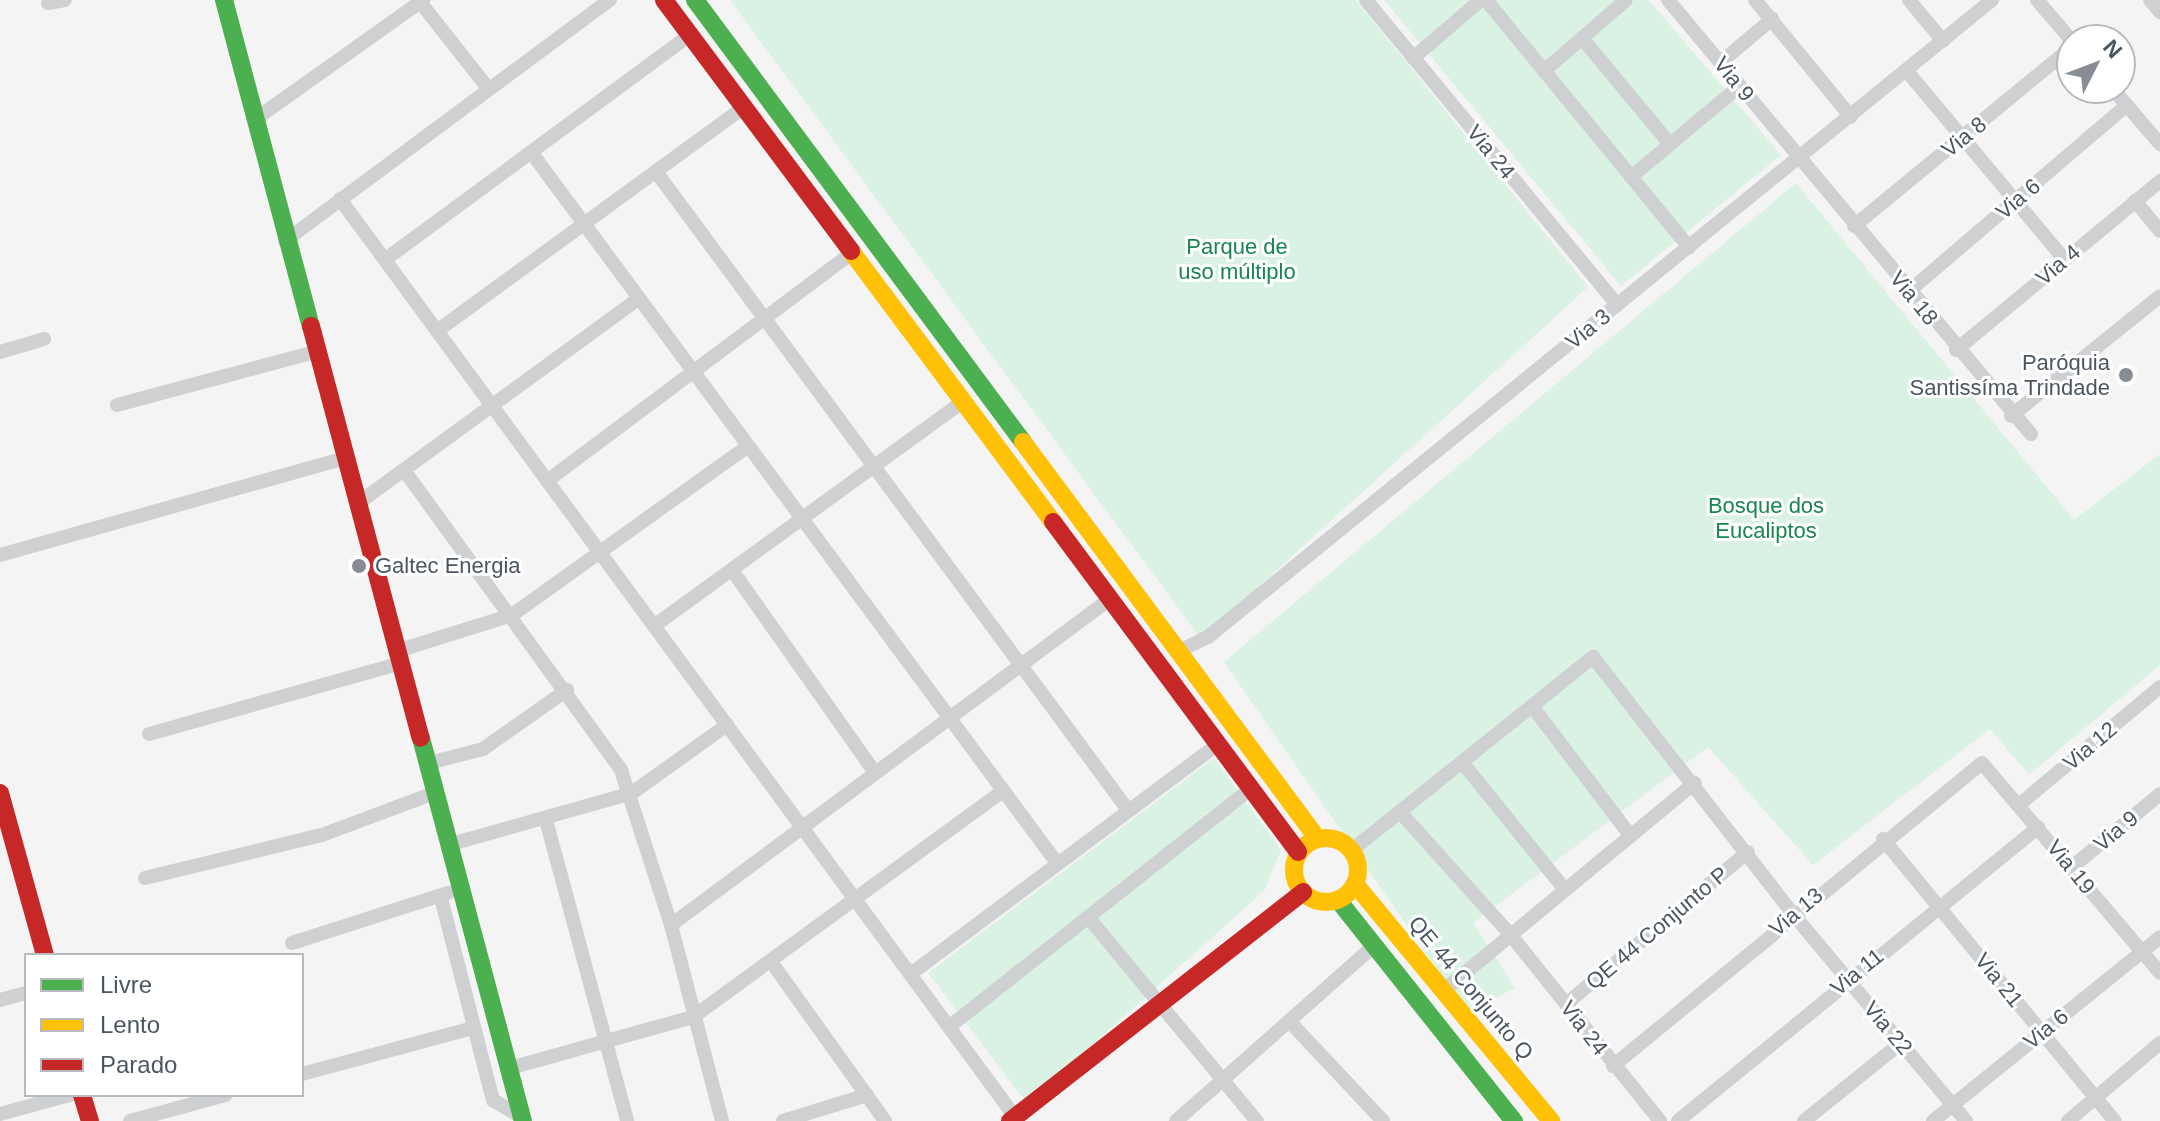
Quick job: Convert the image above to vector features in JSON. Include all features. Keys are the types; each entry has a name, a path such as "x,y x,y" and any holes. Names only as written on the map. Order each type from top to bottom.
{"street":[{"path":"48,3 65,0"},
{"path":"224,0 257,118 285,241 437,792 523,1119"},
{"path":"285,241 610,0"},
{"path":"664,0 854,251 1298,852"},
{"path":"695,0 1317,838"},
{"name":"Via 24","path":"1366,0 1617,305"},
{"path":"1413,58 1484,0 1689,247"},
{"path":"1544,71 1626,0"},
{"name":"Via 9","path":"1668,0 1800,159"},
{"path":"1755,0 1851,117"},
{"path":"1909,0 1943,41"},
{"name":"Via 3","path":"1179,651 1208,637 1992,0"},
{"path":"2037,0 2056,24"},
{"path":"2150,0 2160,12"},
{"path":"257,118 421,1 488,88"},
{"path":"1721,62 1772,19"},
{"path":"386,259 690,35"},
{"path":"1582,38 1670,144"},
{"name":"Via 8","path":"1854,226 2056,58"},
{"path":"1906,70 2065,260"},
{"path":"1631,177 1740,86"},
{"path":"2127,105 2160,144"},
{"name":"Via 6","path":"1908,292 2127,105"},
{"path":"437,331 586,226 743,108"},
{"path":"531,152 946,717 1057,863"},
{"name":"Via 18","path":"1800,159 2011,416 2031,434"},
{"path":"657,173 1128,810"},
{"name":"Via 4","path":"1956,350 2160,181"},
{"path":"340,199 857,897 1014,1120 1303,892"},
{"path":"2135,201 2160,231"},
{"path":"547,481 854,251"},
{"path":"2011,416 2160,296"},
{"path":"357,504 638,299"},
{"path":"0,352 44,339"},
{"path":"117,405 315,352"},
{"path":"654,626 964,401"},
{"path":"149,734 399,657 512,615 748,446"},
{"path":"0,555 344,458"},
{"path":"404,470 567,690 632,793 671,925 722,1121"},
{"path":"1042,505 1059,492"},
{"path":"732,570 873,770"},
{"path":"671,925 873,770 1110,599"},
{"name":"Via 22","path":"1532,706 1593,657 1695,783 1793,914 1966,1121"},
{"name":"Via 12","path":"2020,804 2160,687"},
{"path":"429,763 483,749 567,690"},
{"path":"1352,850 1532,706 1629,834"},
{"path":"451,844 546,820 632,793 727,725"},
{"path":"912,973 1217,745"},
{"path":"1462,762 1563,887"},
{"name":"Via 19","path":"1982,763 2020,804 2160,973"},
{"name":"Via 13","path":"1613,1066 1883,839 1982,763"},
{"path":"1442,992 1563,887 1695,783"},
{"path":"949,1027 1250,789"},
{"path":"145,878 322,835 437,792"},
{"path":"510,1068 693,1017 772,963 1002,792"},
{"path":"0,793 7,848 44,953"},
{"name":"Via 9","path":"2071,868 2160,794"},
{"name":"Via 24","path":"1400,812 1509,933 1660,1121"},
{"path":"546,820 627,1121"},
{"name":"Via 11","path":"1678,1121 1847,979 2038,827"},
{"path":"1317,838 1336,839 1352,850 1358,869 1355,884 1338,900 1320,901 1303,892 1294,875 1298,852 1317,838"},
{"name":"Via 21","path":"1883,839 2115,1121"},
{"name":"QE 44 Conjunto P","path":"1566,1004 1748,852"},
{"path":"292,943 441,898 460,879"},
{"name":"QE 44 Conjunto Q","path":"1355,884 1551,1121"},
{"path":"441,898 493,1100 523,1119"},
{"path":"1338,900 1514,1121"},
{"path":"1088,917 1257,1121"},
{"name":"Via 6","path":"1933,1121 2160,937"},
{"path":"1176,1121 1374,946"},
{"path":"772,963 885,1121"},
{"path":"0,1000 24,994"},
{"path":"1290,1022 1383,1121"},
{"path":"304,1073 473,1028"},
{"path":"1804,1121 1901,1043"},
{"path":"2068,1121 2160,1043"},
{"path":"783,1121 867,1095"},
{"path":"0,1114 63,1097"},
{"path":"83,1097 90,1121"},
{"path":"130,1121 219,1097"}],"green space":[{"name":"Parque de uso múltiplo","path":"730,0 1356,0 1588,287 1201,639"},
{"path":"1384,0 1649,0 1781,155 1621,286"},
{"name":"Bosque dos Eucaliptos","path":"1796,183 2074,520 2160,454 2160,665 2029,775 1990,729 1813,865 1708,747 1473,923 1515,988 1467,1012 1224,662"},
{"path":"1214,758 1281,850 1264,891 1027,1103 928,973"}],"traffic: fast":[{"path":"224,0 311,326"},
{"path":"695,0 1023,442"},
{"path":"421,738 523,1121"},
{"path":"1338,900 1514,1121"}],"traffic: slow":[{"path":"851,251 1053,522"},
{"path":"1023,442 1317,838"},
{"path":"1320,838 1332,838 1349,847 1356,858 1358,870 1356,882 1349,893 1332,902 1320,902 1308,897 1299,888 1294,876 1294,864 1299,852 1308,843 1320,838"},
{"path":"1355,884 1551,1121"}],"traffic: jam":[{"path":"664,0 851,251"},
{"path":"311,326 421,738"},
{"path":"1053,522 1298,852"},
{"path":"0,793 44,953"},
{"path":"1010,1121 1303,892"},
{"path":"83,1097 90,1121"}],"place":[{"name":"Paróquia Santissíma Trindade","path":"2126,375"},
{"name":"Galtec Energia","path":"359,566"}]}
